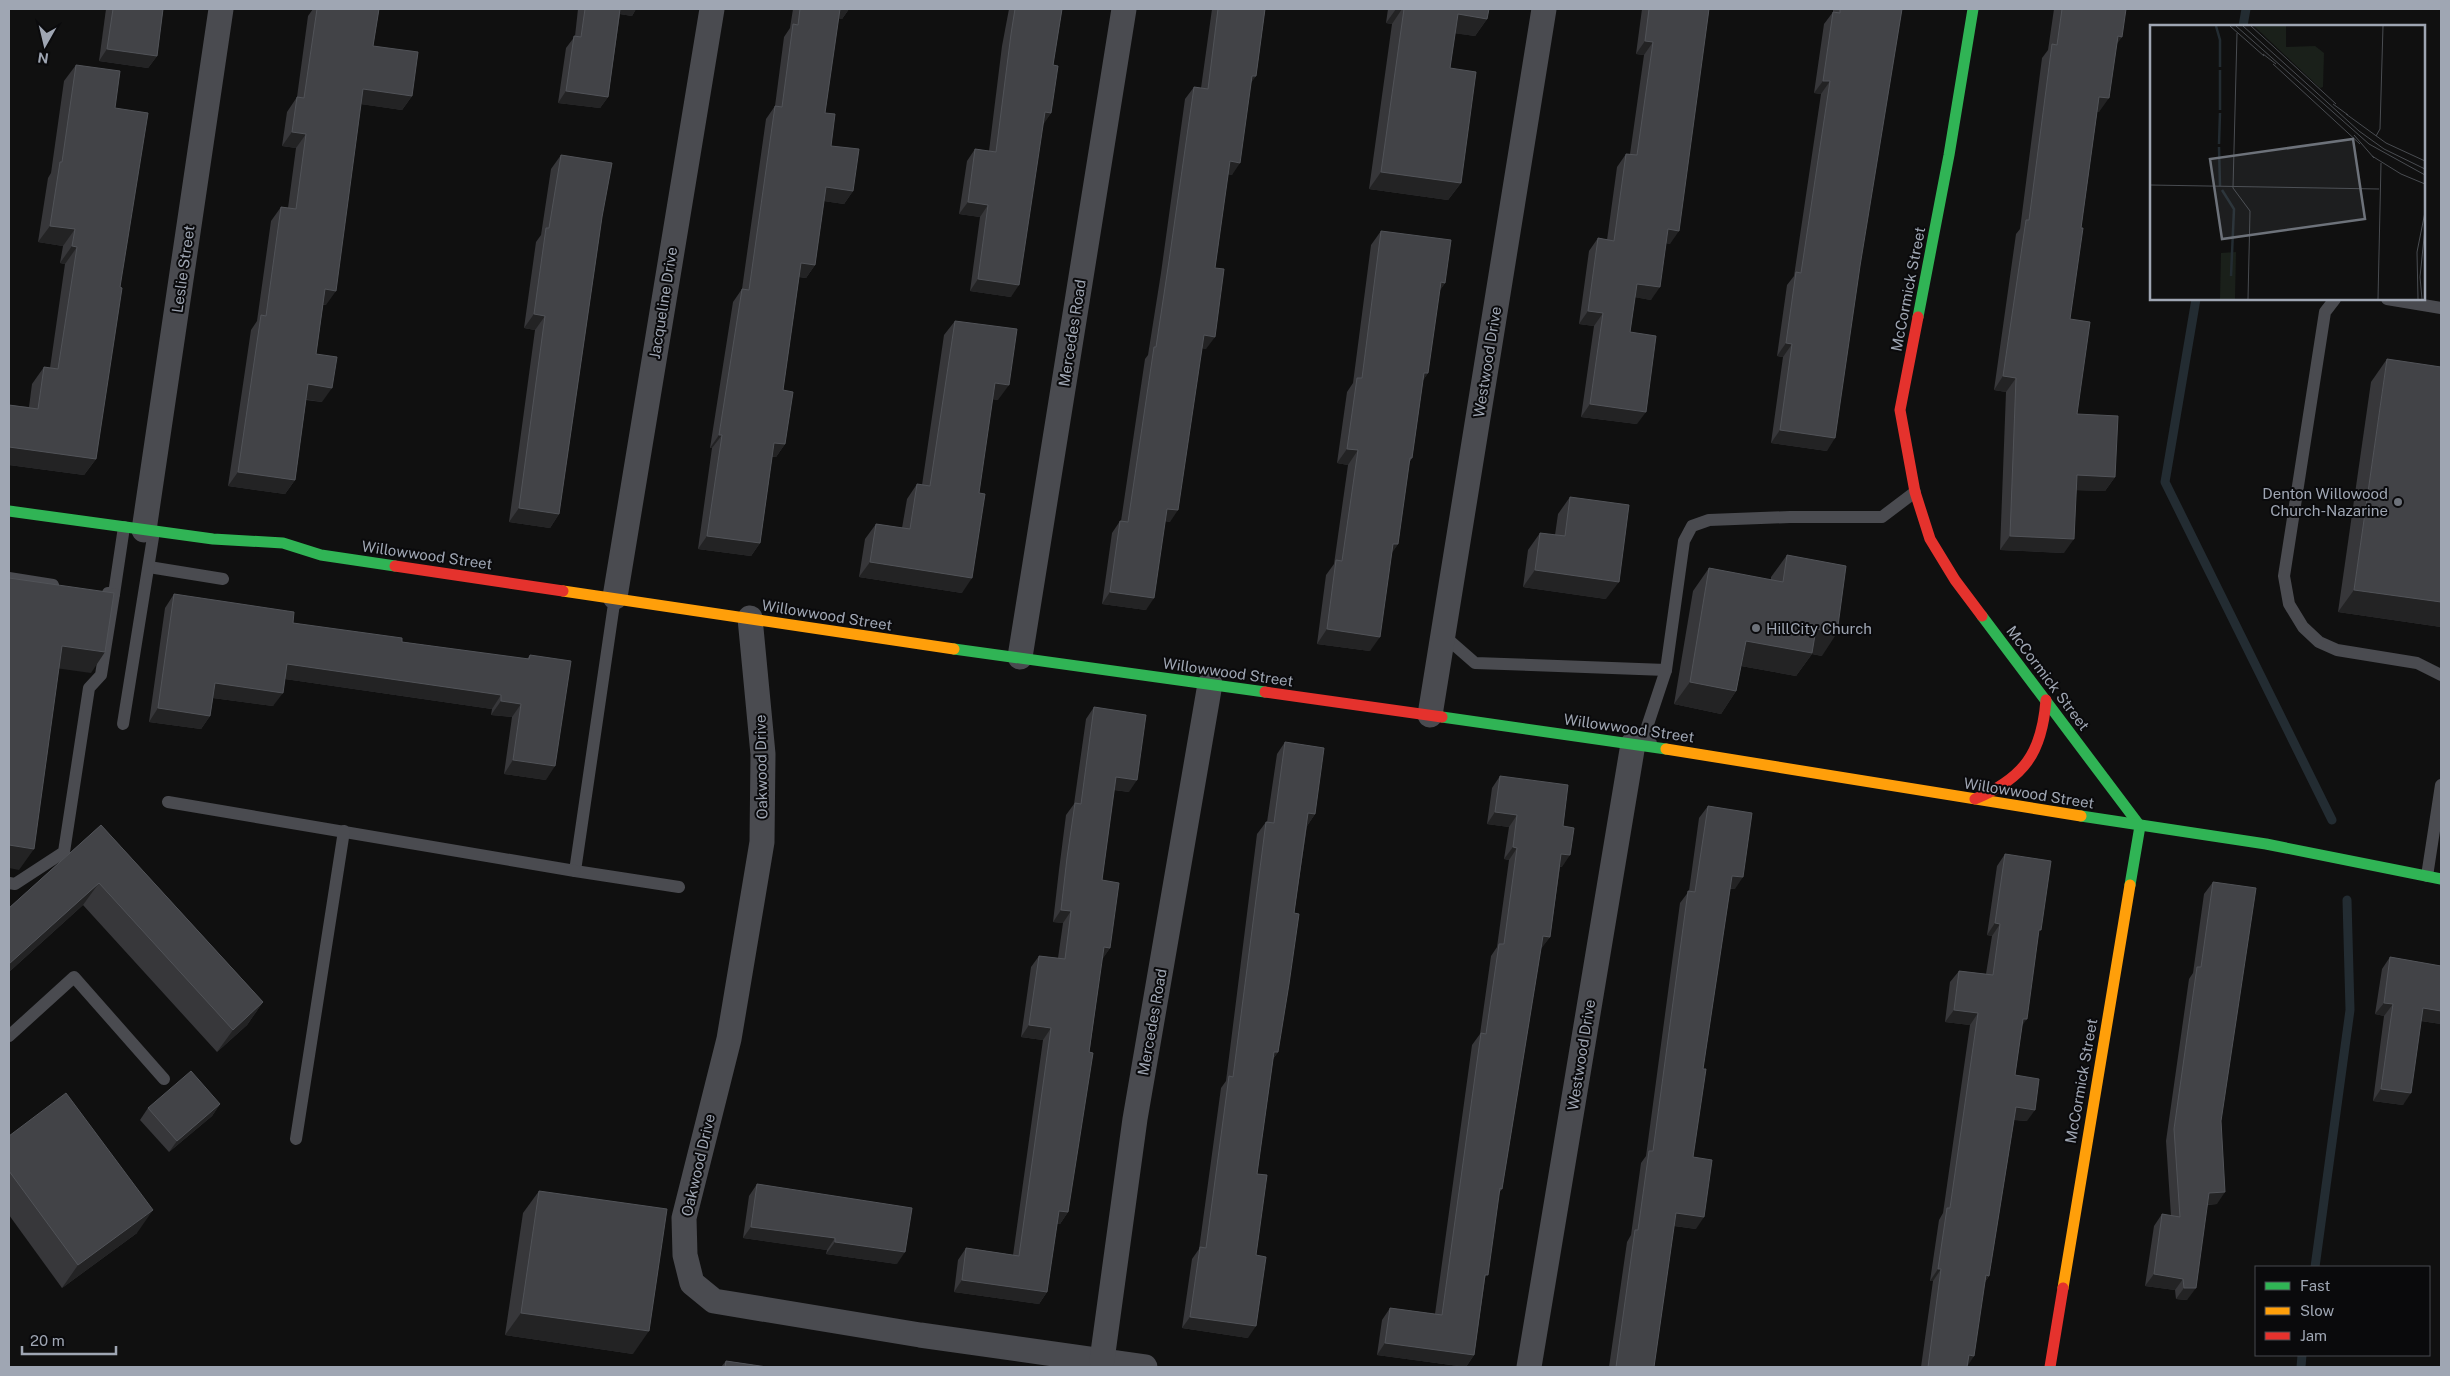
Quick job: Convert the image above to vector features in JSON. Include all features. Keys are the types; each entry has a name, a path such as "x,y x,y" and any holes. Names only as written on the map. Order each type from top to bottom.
{"street":[{"name":"Leslie Street","path":"141,529 221,9"},
{"name":"Jacqueline Drive","path":"615,597 712,9"},
{"name":"Mercedes Road","path":"1020,658 1124,9"},
{"name":"Westwood Drive","path":"1430,715 1544,9"},
{"name":"McCormick Street","path":"1973,9 1949,155 1900,410 1915,492 1930,539 1955,580 2140,826 2050,1367"},
{"name":"Willowwood Street","path":"9,511 213,539 283,544 321,555 1020,658 1644,745 2140,826 2266,844 2441,879"},
{"name":"Oakwood Drive","path":"750,618 763,754 762,842 728,1039 684,1218 685,1255 692,1283 714,1301 1145,1367"},
{"name":"Mercedes Road","path":"1102,1360 1135,1119 1210,684"},
{"path":"1975,799 1994,792 2012,781 2026,766 2042,735 2046,700"},
{"name":"Westwood Drive","path":"1529,1367 1644,745"}],"lane":[{"path":"2334,300 2325,312 2284,576 2289,604 2303,627 2319,642 2337,650 2417,663 2441,675"},
{"path":"2393,300 2441,308"},
{"path":"1644,745 1644,736 1666,670 1684,541 1692,526 1709,520 1790,516 1882,517 1915,492"},
{"path":"123,724 149,567 141,529"},
{"path":"9,883 15,884 64,852 89,688 100,675 114,594 141,529"},
{"path":"149,567 223,579"},
{"path":"9,578 66,587"},
{"path":"95,591 114,594"},
{"path":"575,871 615,597"},
{"path":"1443,635 1474,663 1666,670"},
{"path":"2427,876 2441,785"},
{"path":"168,802 575,871 679,886"},
{"path":"296,1139 344,831"},
{"path":"9,1036 74,977 164,1078"}],"building":[{"path":"113,9 163,9 157,56 107,49"},
{"path":"317,9 379,9 373,46 418,52 412,96 363,89 336,291 325,289 316,354 337,357 332,388 308,384 295,480 238,472 261,315 266,316 281,207 296,209 306,134 292,132 297,97 304,98"},
{"path":"585,9 620,9 608,97 566,91 574,36 581,37"},
{"path":"800,9 840,9 825,113 835,114 831,146 859,149 853,191 826,187 815,265 801,263 783,390 793,392 785,444 774,443 760,543 707,536 722,435 719,435 742,289 749,290 775,106 782,107 793,24 798,25"},
{"path":"1015,9 1062,9 1053,65 1058,66 1051,113 1045,112 1019,285 978,279 988,205 968,202 975,149 996,152"},
{"path":"1218,9 1265,9 1256,76 1252,76 1240,163 1230,161 1215,268 1224,269 1215,337 1204,335 1178,510 1167,509 1154,598 1110,592 1120,521 1128,522 1194,87 1208,89"},
{"path":"1404,9 1489,9 1487,19 1458,14 1450,68 1476,72 1461,183 1381,172"},
{"path":"1649,9 1709,9 1679,231 1668,229 1660,287 1637,284 1630,332 1656,336 1646,412 1590,404 1603,313 1588,311 1598,238 1614,241 1626,154 1637,155 1653,42 1645,41"},
{"path":"1840,9 1902,9 1860,266 1835,438 1780,430 1792,344 1786,343 1796,272 1801,273 1830,81 1823,81 1833,12 1840,13"},
{"path":"2062,9 2126,9 2122,37 2118,36 2109,98 2099,97 2070,319 2090,322 2077,414 2118,416 2115,477 2077,475 2074,539 2010,536 2016,378 2003,376 2026,220 2029,220 2052,44 2057,45"},
{"path":"76,65 120,71 115,108 148,113 120,287 122,288 96,459 9,447 9,405 38,409 44,367 58,369 77,247 72,246 75,229 50,226 60,162 62,162"},
{"path":"561,155 612,163 602,217 559,514 519,508 545,316 534,314 546,228 549,228"},
{"path":"1381,231 1451,240 1445,283 1441,282 1428,373 1424,373 1398,544 1393,544 1380,637 1327,629 1336,560 1342,561 1358,450 1347,449 1357,378 1362,378"},
{"path":"955,321 1017,329 1009,385 995,383 979,493 985,494 972,578 870,562 876,524 910,529 917,484 930,486"},
{"name":"Denton Willowood Church-Nazarine","path":"2387,359 2441,367 2441,602 2354,590"},
{"path":"1570,497 1629,505 1619,582 1535,570 1540,533 1565,536"},
{"name":"HillCity Church","path":"1787,555 1846,566 1837,633 1816,629 1812,653 1746,641 1736,691 1690,682 1709,568 1783,582"},
{"path":"9,578 114,593 105,652 62,646 34,849 9,845"},
{"path":"174,594 294,612 293,623 402,638 402,642 529,659 530,655 571,661 555,766 513,760 521,704 501,701 501,695 287,664 283,693 215,683 210,716 158,708"},
{"path":"1094,707 1146,715 1137,780 1116,777 1102,880 1119,883 1110,948 1104,947 1089,1052 1093,1053 1068,1212 1059,1211 1047,1292 962,1280 966,1248 1019,1256 1051,1028 1029,1025 1039,956 1065,959 1071,911 1061,910 1075,803 1081,804"},
{"path":"1285,742 1324,748 1315,814 1308,813 1294,913 1299,914 1278,1052 1274,1052 1257,1174 1267,1175 1256,1255 1266,1257 1256,1326 1190,1317 1200,1247 1206,1248 1229,1076 1233,1077 1266,822 1274,823"},
{"path":"1500,776 1568,785 1563,826 1574,828 1570,855 1561,854 1550,937 1543,936 1502,1189 1500,1188 1488,1275 1485,1275 1474,1355 1385,1343 1390,1308 1442,1315 1481,1033 1486,1034 1499,944 1504,944 1517,848 1513,847 1517,815 1495,812"},
{"path":"1708,806 1752,813 1743,877 1732,876 1703,1069 1706,1069 1693,1157 1712,1160 1704,1217 1676,1213 1654,1367 1616,1367 1635,1230 1638,1230 1649,1151 1653,1151 1688,891 1695,892"},
{"path":"101,825 263,1002 233,1030 99,883 9,964 9,908"},
{"path":"2005,854 2051,861 2041,930 2039,930 2027,1019 2023,1019 2015,1075 2039,1079 2035,1110 2016,1107 1989,1276 1986,1275 1974,1356 1969,1355 1967,1367 1928,1367 1941,1269 1938,1269 1947,1208 1950,1208 1978,1013 1954,1010 1959,971 1993,975 2000,924 1995,923"},
{"path":"2213,882 2256,888 2221,1121 2225,1192 2209,1193 2196,1288 2184,1288 2183,1279 2154,1274 2162,1214 2180,1217 2174,1129 2197,967 2201,967"},
{"path":"2390,957 2441,966 2441,1011 2423,1008 2411,1093 2381,1089 2393,1004 2384,1003"},
{"path":"191,1071 220,1104 177,1141 148,1108"},
{"path":"66,1093 153,1210 78,1265 9,1171 9,1136"},
{"path":"757,1184 912,1208 905,1252 835,1242 835,1238 751,1227"},
{"path":"539,1191 667,1209 649,1331 521,1313"},
{"path":"726,1361 767,1367 725,1367"}],"waterway":[{"path":"2243,25 2246,9"},
{"path":"2196,300 2165,482 2332,820"},
{"path":"2315,1266 2350,1010 2347,900"},
{"path":"2301,1367 2302,1356"}],"traffic: fast":[{"path":"1918,317 1949,155 1973,9"},
{"path":"9,511 213,539 283,543 321,555 395,566"},
{"path":"1982,616 2140,826 2130,885"},
{"path":"954,649 1265,692"},
{"path":"1442,717 1666,749"},
{"path":"2081,816 2266,844 2441,879"}],"traffic: slow":[{"path":"563,591 954,649"},
{"path":"1666,749 2081,816"},
{"path":"2063,1288 2130,885"}],"traffic: jam":[{"path":"1918,317 1900,410 1915,492 1930,539 1955,580 1982,616"},
{"path":"395,566 563,591"},
{"path":"1265,692 1442,717"},
{"path":"1975,799 2006,782 2027,761 2035,749 2040,735 2046,700"},
{"path":"2050,1367 2063,1288"}],"place":[{"name":"Denton Willowood Church-Nazarine","path":"2398,502"},
{"name":"HillCity Church","path":"1756,628"}]}
